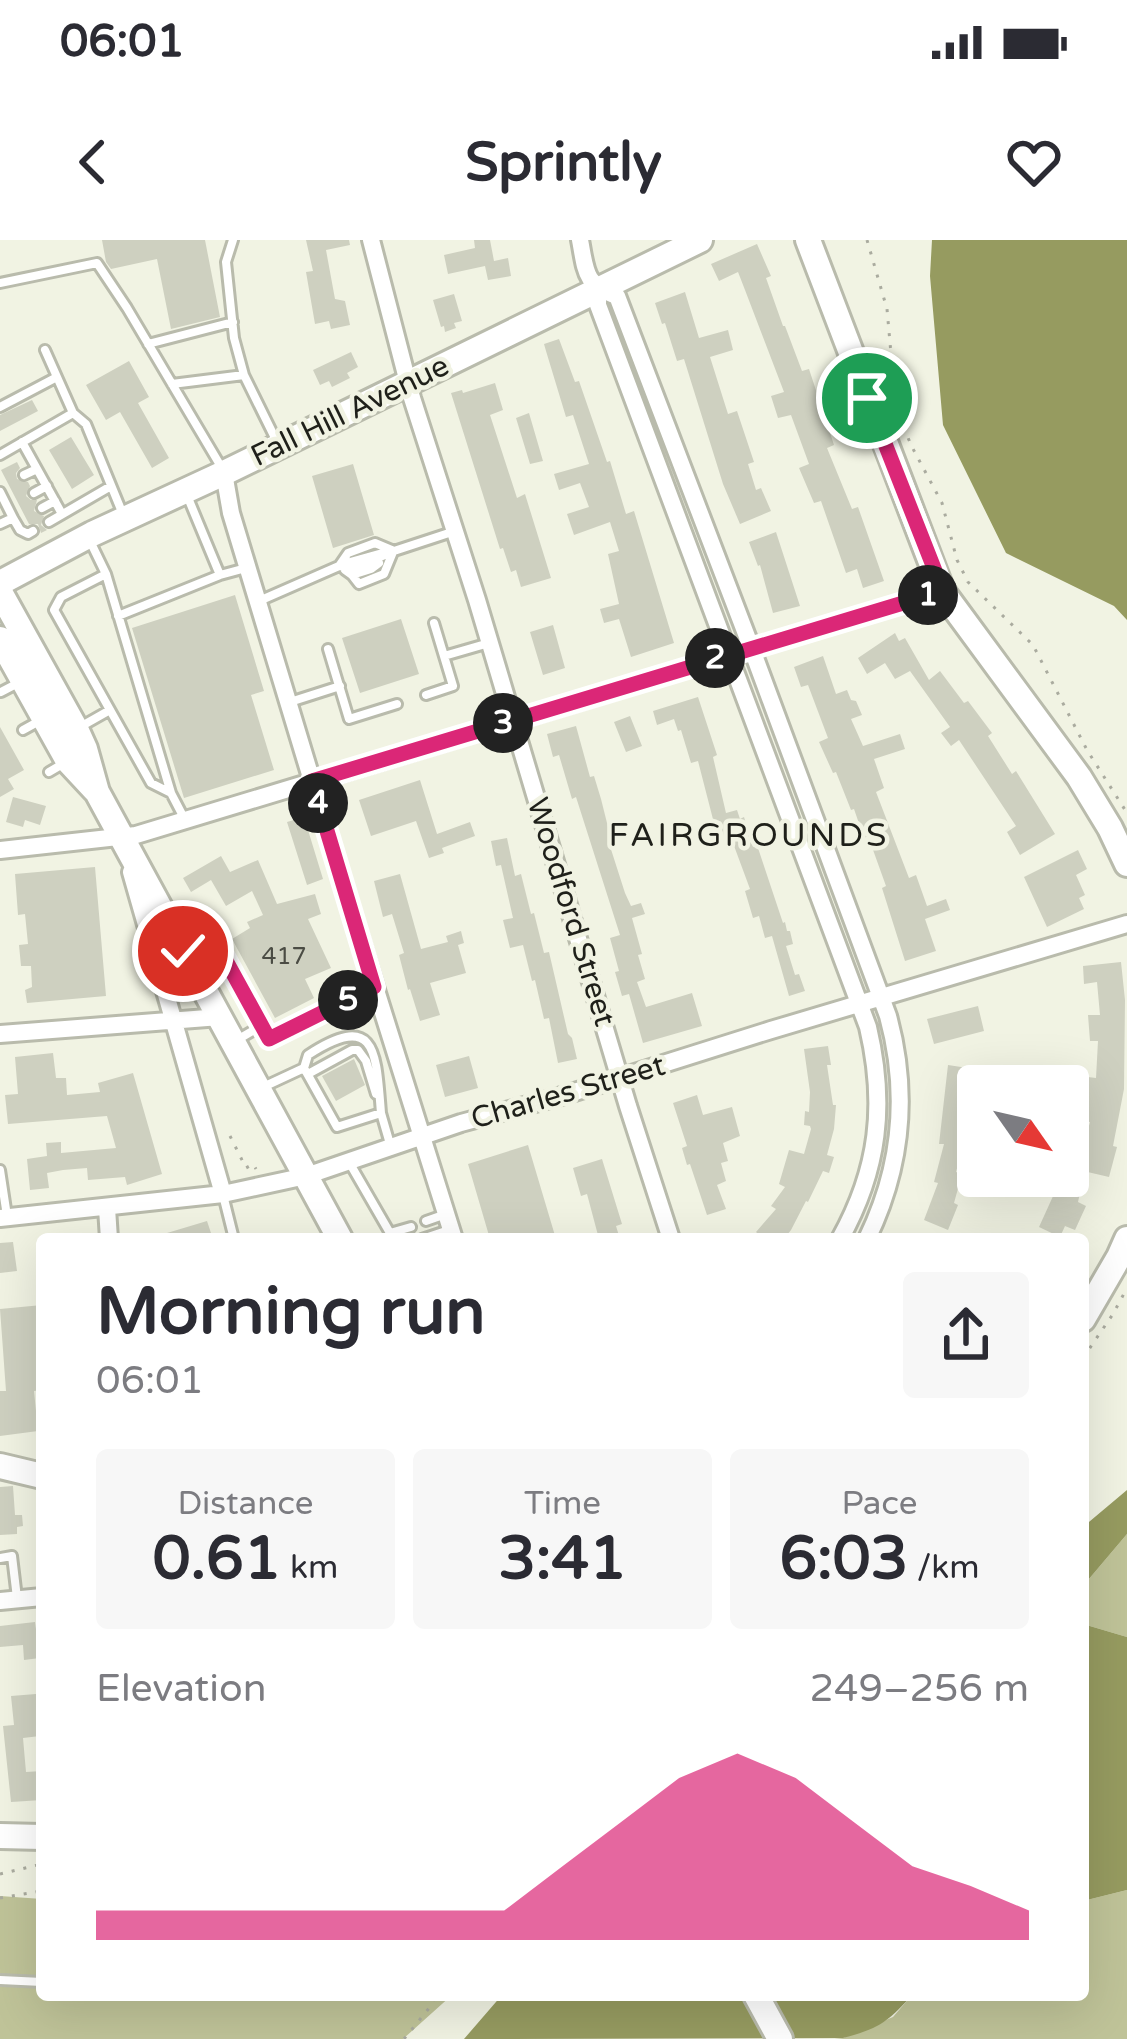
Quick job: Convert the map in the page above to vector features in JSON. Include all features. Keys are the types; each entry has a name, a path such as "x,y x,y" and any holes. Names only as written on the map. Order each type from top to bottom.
{"main road":[{"name":"Fall Hill Avenue","path":"0,583 700,240"},
{"path":"808,240 943,591 1089,792 1127,864"},
{"path":"0,592 76,730 97,792 337,1233"},
{"path":"0,639 12,686 58,767 97,792"},
{"path":"1089,1309 1127,1239"},
{"path":"0,1466 36,1475"},
{"path":"0,1836 36,1837"},
{"path":"759,2001 780,2039"}],"street":[{"name":"Woodford Street","path":"371,240 408,382 669,1233"},
{"path":"580,240 587,275 598,290 616,296 881,997 898,1061 901,1118 891,1178 869,1233"},
{"path":"598,290 598,305 861,1003 878,1078 879,1117 869,1168 843,1233"},
{"path":"224,472 247,568 451,1228"},
{"path":"0,850 122,838 943,591"},
{"path":"122,838 223,1194"},
{"name":"Charles Street","path":"3,1218 223,1194 307,1176 421,1137 1127,924"},
{"path":"0,1034 220,1017"},
{"path":"107,1208 109,1233"}],"lane":[{"path":"233,240 226,262 244,375 279,446"},
{"path":"0,283 97,263 224,472"},
{"path":"148,344 233,322"},
{"path":"45,350 73,413 86,424 125,518"},
{"path":"172,384 244,375"},
{"path":"0,406 57,377"},
{"path":"0,455 73,413"},
{"path":"22,442 62,514"},
{"path":"662,470 680,463"},
{"path":"24,476 37,469"},
{"path":"34,493 47,486"},
{"path":"49,522 111,486"},
{"path":"3,488 20,530 33,531"},
{"path":"185,491 220,575"},
{"path":"41,508 55,501"},
{"path":"7,507 18,502"},
{"path":"0,524 26,516"},
{"path":"339,566 353,568 455,531"},
{"path":"88,536 106,574 171,793 185,820"},
{"path":"258,602 339,566 348,553 375,543 394,550"},
{"path":"339,566 352,575 371,569 394,550"},
{"path":"118,616 247,568"},
{"path":"106,574 61,597 54,610 152,783 171,793"},
{"path":"426,695 453,686 434,623"},
{"path":"444,656 490,643"},
{"path":"328,649 349,719 397,704"},
{"path":"288,703 340,686"},
{"path":"76,730 110,710"},
{"path":"183,951 213,937 269,1039 374,987"},
{"path":"233,1042 262,1025"},
{"path":"344,1035 362,1037 370,1047 378,1077 381,1113 337,1127 306,1071 310,1052 344,1035"},
{"path":"259,1089 358,1050 391,1147"},
{"path":"349,1161 390,1233"},
{"path":"0,1170 3,1218"},
{"path":"223,1194 233,1233"},
{"path":"426,1221 451,1228"},
{"path":"398,1233 411,1227"},
{"path":"0,1558 12,1556 8,1600"},
{"path":"0,1980 36,1982"}],"path":[{"path":"868,240 887,308 896,410 942,503 957,560 983,600 1033,646 1127,813"},
{"path":"230,1136 240,1157"},
{"path":"1089,1349 1127,1288"},
{"path":"0,1874 36,1865"},
{"path":"0,1898 36,1892"},
{"path":"404,2039 433,2001"}],"shaded area":[{"path":"932,240 1127,240 1127,620 1114,606 1006,553 943,425 930,276"},
{"path":"1127,1490 1127,1534 1089,1579 1089,1522"},
{"path":"1127,1534 1127,1637 1089,1626 1089,1579"},
{"path":"1089,1626 1127,1637 1127,1890 1089,1900"},
{"path":"1127,1890 1127,2039 834,2039 893,2017 907,2001 1089,2001 1089,1900"},
{"path":"0,1896 36,1899 36,2001 445,2001 403,2039 0,2039"},
{"path":"497,2001 906,2001 882,2023 843,2038 464,2039"}],"building":[{"path":"102,240 205,240 220,317 171,329 157,259 111,269"},
{"path":"306,240 349,240 350,245 326,250 335,299 345,301 350,325 331,329 329,321 315,324 306,272 313,271"},
{"path":"474,240 490,240 494,261 508,258 511,276 488,280 485,266 448,274 444,255 475,248"},
{"path":"757,244 771,276 766,278 783,326 802,371 809,369 834,445 827,448 852,509 858,507 884,581 863,588 857,569 846,573 821,501 814,503 799,468 809,464 791,415 778,418 771,396 784,392 738,272 719,281 711,264"},
{"path":"685,292 699,338 728,330 733,350 710,357 728,414 737,411 754,462 748,464 756,490 761,488 771,511 740,524 684,359 677,361 655,303"},
{"path":"454,294 462,321 445,332 433,300"},
{"path":"559,339 610,461 626,514 634,511 674,643 631,657 619,619 604,623 600,609 619,604 608,554 619,551 610,522 574,535 567,514 589,507 580,483 559,490 554,474 589,464 573,415 566,417 544,344"},
{"path":"351,352 358,367 347,373 350,378 332,387 329,381 320,385 313,370"},
{"path":"129,361 149,397 138,403 169,458 152,468 120,412 106,420 86,385"},
{"path":"495,383 503,410 490,415 517,498 525,494 551,578 521,587 516,570 511,572 500,549 451,393"},
{"path":"32,400 38,411 0,431 0,415"},
{"path":"529,413 543,461 530,464 516,418"},
{"path":"71,437 94,475 72,489 49,450"},
{"path":"17,462 17,479 28,482 26,496 37,500 34,511 44,516 41,525 47,530 41,533 38,524 29,524 1,470"},
{"path":"353,464 374,535 333,548 312,476"},
{"path":"776,532 800,606 773,613 749,542"},
{"path":"235,595 264,691 251,695 274,770 184,798 132,628"},
{"path":"401,619 419,674 360,693 342,638"},
{"path":"553,625 565,668 543,675 530,632"},
{"path":"895,633 899,641 905,638 929,680 940,671 964,703 968,701 1055,834 1020,855 1007,832 1016,826 959,740 951,746 941,733 950,727 910,671 895,679 885,663 867,674 858,658"},
{"path":"823,656 836,694 847,690 856,701 862,715 851,719 863,746 900,734 905,749 874,759 884,788 876,792 909,878 916,875 927,906 946,899 950,910 925,919 936,951 905,961 868,836 864,838 819,742 828,738 808,685 801,687 794,667"},
{"path":"698,697 717,755 713,757 726,813 737,810 740,819 744,817 753,847 757,845 783,923 790,931 793,944 786,946 795,975 799,974 805,991 789,996 772,936 765,938 759,916 753,918 745,891 750,889 730,835 724,837 721,825 715,827 698,761 691,763 681,730 674,719 657,725 653,711"},
{"path":"630,716 642,746 626,752 614,722"},
{"path":"576,726 625,893 631,906 641,903 645,914 632,918 645,979 637,982 646,1007 692,993 702,1026 643,1043 629,994 622,996 610,938 620,935 576,797 572,799 559,755 553,757 547,734"},
{"path":"0,727 24,770 8,779 14,789 0,797"},
{"path":"420,780 437,834 470,822 475,836 429,858 416,821 371,836 359,800"},
{"path":"13,797 46,806 40,825 25,820 23,827 6,822"},
{"path":"304,817 323,879 307,885 287,822"},
{"path":"507,838 515,876 521,874 544,953 549,952 577,1059 558,1063 549,1018 544,1019 523,945 510,948 503,920 513,918 491,841"},
{"path":"1078,850 1087,869 1076,875 1085,895 1079,898 1084,909 1047,927 1024,877"},
{"path":"221,856 230,872 258,860 277,904 315,894 321,914 308,919 331,968 305,979 314,998 275,1018 232,939 250,928 247,922 263,915 252,891 226,906 211,880 191,892 183,878"},
{"path":"95,867 106,996 27,1003 31,966 21,966 19,945 28,944 25,914 18,915 15,874"},
{"path":"400,874 421,949 448,942 446,936 461,931 464,943 458,945 466,973 430,983 440,1015 420,1021 408,990 399,955 404,953 392,914 383,917 374,881"},
{"path":"1121,962 1124,1089 1109,1177 1089,1172 1089,1077 1096,1078 1098,1041 1090,1041 1088,1015 1100,1015 1097,982 1084,984 1083,966"},
{"path":"978,1006 984,1031 934,1044 927,1019"},
{"path":"828,1046 836,1105 827,1155 834,1157 829,1173 823,1171 789,1233 757,1233 776,1209 771,1206 785,1187 779,1184 789,1150 804,1154 811,1129 804,1125 810,1092 804,1049"},
{"path":"53,1053 56,1078 66,1078 67,1095 100,1092 98,1083 133,1073 162,1174 127,1185 125,1177 88,1180 87,1168 63,1170 47,1173 49,1188 30,1190 27,1159 47,1156 46,1143 61,1142 61,1153 116,1148 107,1116 8,1124 5,1095 18,1094 15,1057"},
{"path":"469,1056 478,1088 445,1097 436,1065"},
{"path":"354,1059 365,1085 336,1101 322,1076"},
{"path":"948,1065 957,1066 954,1203 958,1205 948,1230 924,1220 938,1183 934,1182 944,1144 939,1144"},
{"path":"697,1095 703,1115 732,1107 740,1136 723,1143 726,1181 717,1185 726,1209 707,1215 687,1165 682,1148 687,1146 673,1103"},
{"path":"528,1145 554,1233 488,1233 468,1164"},
{"path":"602,1159 622,1224 616,1226 618,1233 597,1233 587,1194 581,1196 573,1168"},
{"path":"1053,1197 1079,1197 1078,1202 1086,1206 1075,1230 1065,1226 1062,1233 1039,1227"},
{"path":"207,1221 211,1233 167,1233"},
{"path":"13,1242 17,1271 0,1273 0,1243"},
{"path":"36,1306 36,1431 0,1436 0,1391 6,1391 0,1309"},
{"path":"13,1486 15,1515 22,1515 23,1526 17,1527 17,1534 0,1535 0,1487"},
{"path":"35,1622 36,1658 24,1660 23,1645 0,1647 0,1626"},
{"path":"36,1694 36,1736 23,1738 26,1772 36,1771 36,1800 11,1802 3,1726 14,1725 11,1696"}],"district":[{"name":"FAIRGROUNDS","path":"749,835"}],"route":[{"path":"183,951 213,937 269,1039 374,987 312,781 943,591 867,398"}]}
